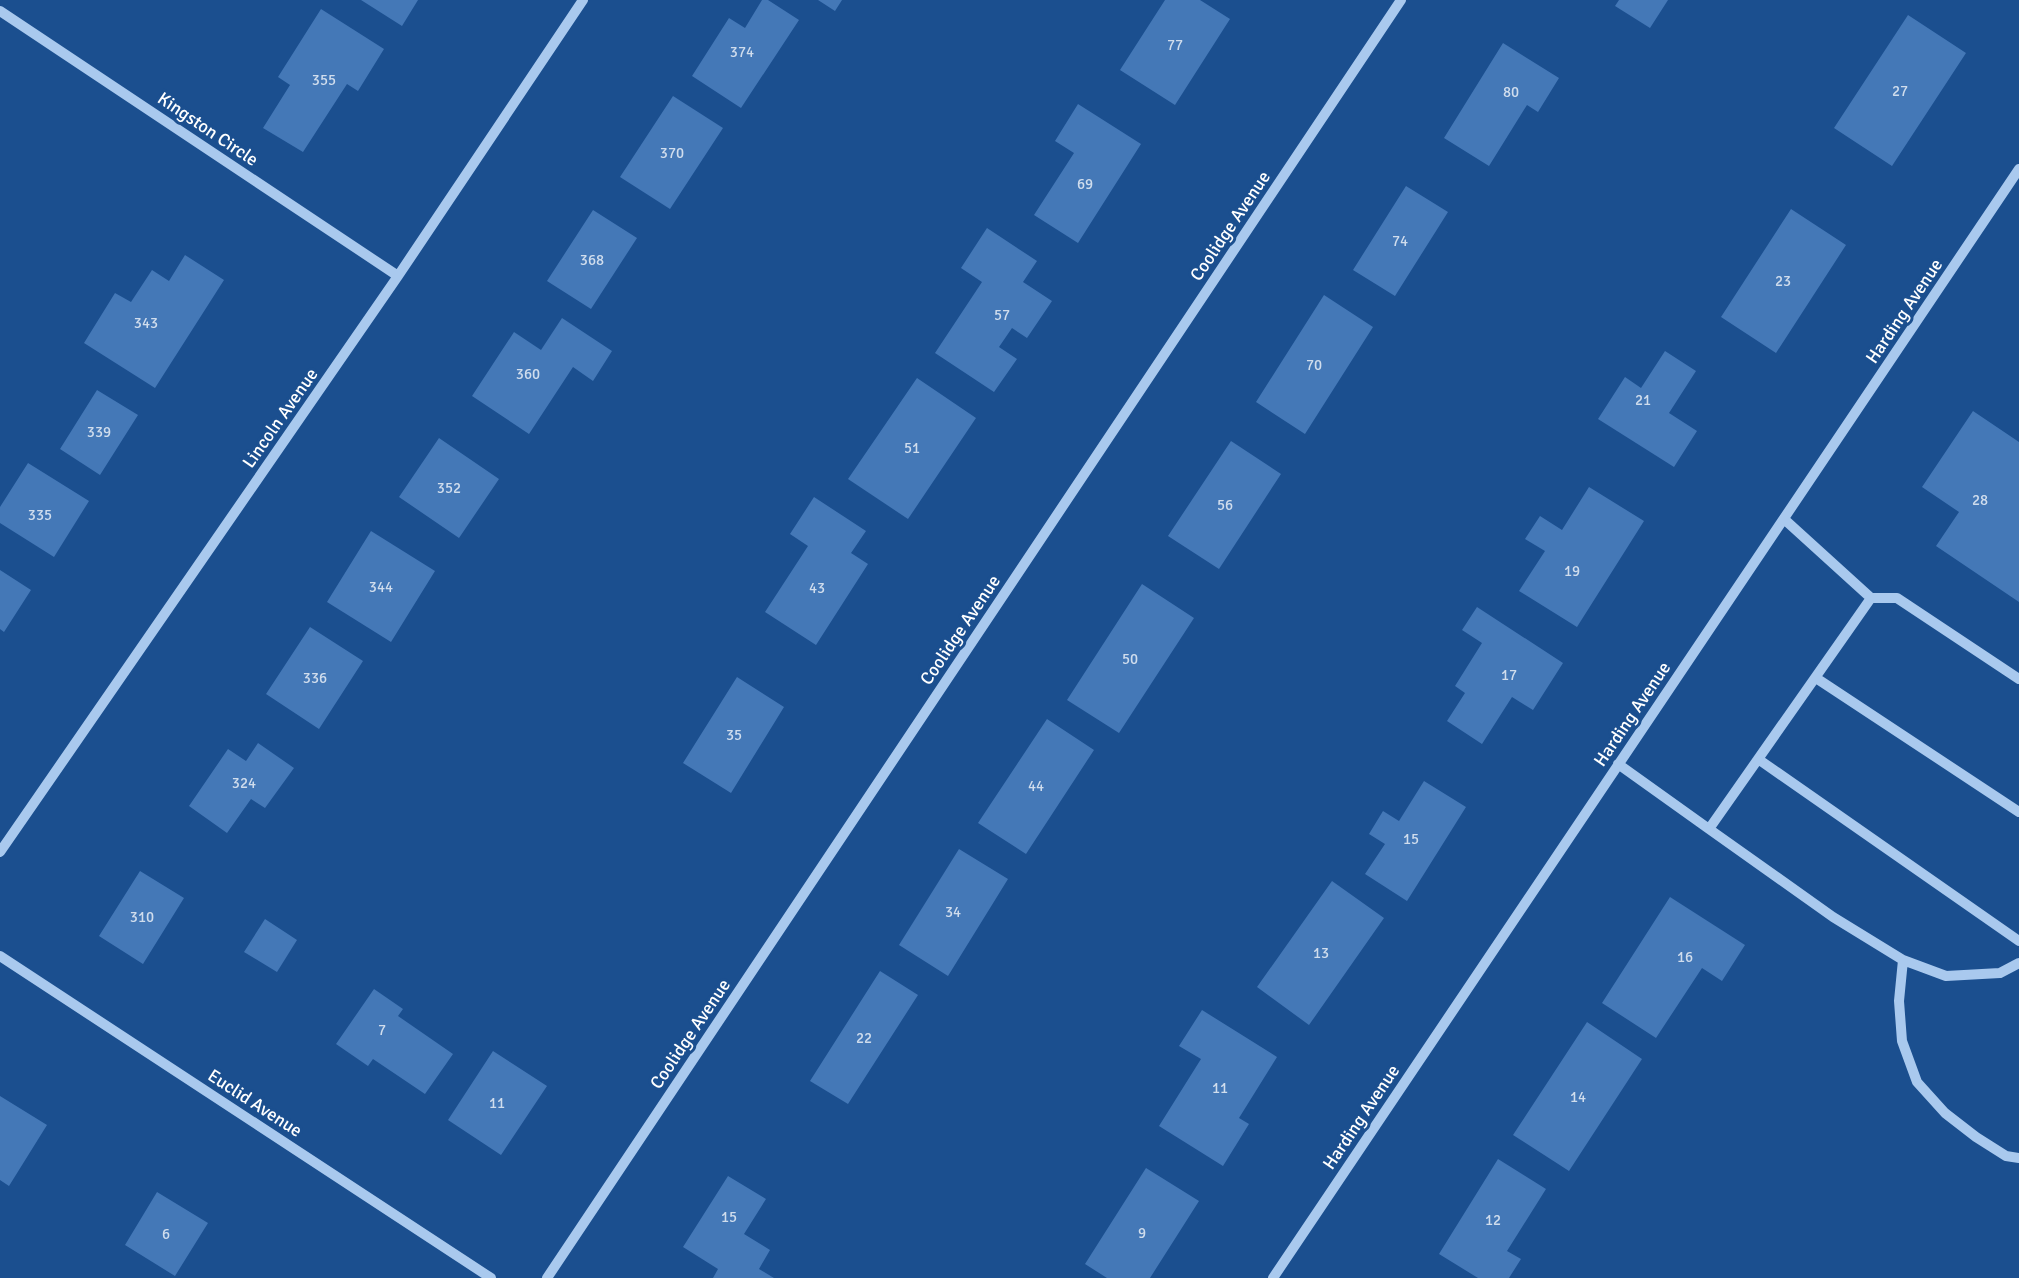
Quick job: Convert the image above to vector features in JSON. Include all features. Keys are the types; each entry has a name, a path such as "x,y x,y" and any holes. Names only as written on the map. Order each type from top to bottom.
{"street":[{"name":"Lincoln Avenue","path":"0,852 398,276 584,0"},
{"name":"Coolidge Avenue","path":"547,1278 1401,0"},
{"name":"Kingston Circle","path":"0,11 398,276"},
{"name":"Harding Avenue","path":"1273,1278 2019,169"},
{"path":"1784,519 1871,598 1897,598 2019,679"},
{"path":"1709,829 1871,598"},
{"path":"1816,678 2019,812"},
{"path":"1758,759 2019,940"},
{"path":"1618,764 1833,917 1903,960 1946,976 2000,973 2019,963"},
{"name":"Euclid Avenue","path":"0,956 491,1278"},
{"path":"1903,960 1899,1001 1902,1041 1917,1082 1945,1113 1976,1137 2006,1156 2019,1158"}],"building":[{"path":"361,0 418,0 402,26"},
{"path":"762,0 768,0 799,20 741,108 692,76 729,18 745,28"},
{"path":"818,0 842,0 835,11"},
{"path":"1165,0 1200,0 1230,19 1175,105 1120,70"},
{"path":"1619,0 1668,0 1650,28 1615,6"},
{"path":"321,9 384,49 358,91 347,84 303,152 263,128 290,85 278,77"},
{"path":"1908,15 1966,53 1892,166 1834,128"},
{"path":"1503,43 1559,78 1538,112 1527,105 1489,166 1444,138"},
{"path":"673,96 723,128 670,209 620,177"},
{"path":"1078,104 1141,144 1078,243 1034,215 1074,153 1055,141"},
{"path":"1406,186 1448,212 1395,296 1353,270"},
{"path":"1791,209 1846,245 1776,353 1721,317"},
{"path":"593,210 637,238 591,309 547,281"},
{"path":"987,228 1037,261 1023,282 1052,301 1027,338 1012,328 999,347 1017,359 994,392 935,353 982,282 961,268"},
{"path":"185,255 224,280 155,388 84,343 115,293 131,302 152,270 169,281"},
{"path":"1324,295 1373,327 1305,434 1256,402"},
{"path":"562,318 612,351 593,381 573,367 529,434 472,396 514,332 541,350"},
{"path":"1665,351 1696,371 1669,413 1697,431 1674,467 1598,419 1625,377 1641,388"},
{"path":"917,378 976,418 908,519 848,479"},
{"path":"97,390 138,415 100,475 60,449"},
{"path":"1973,411 2019,442 2019,602 1936,546 1959,512 1922,487"},
{"path":"439,438 499,479 459,538 399,497"},
{"path":"1231,441 1281,474 1219,569 1168,536"},
{"path":"28,463 89,501 54,557 0,523 0,507"},
{"path":"1589,487 1644,521 1577,627 1519,591 1545,551 1525,539 1540,516 1562,530"},
{"path":"814,497 866,531 851,553 868,564 816,645 765,612 808,546 790,534"},
{"path":"371,531 435,571 391,642 327,602"},
{"path":"0,570 31,590 4,632 0,629"},
{"path":"1142,584 1194,618 1119,733 1067,700"},
{"path":"1477,607 1563,663 1533,710 1512,697 1482,744 1447,721 1465,693 1455,686 1482,643 1462,630"},
{"path":"310,627 363,661 319,729 266,694"},
{"path":"737,677 784,707 731,793 683,763"},
{"path":"1047,719 1094,750 1026,854 978,823"},
{"path":"258,743 294,768 265,808 251,799 227,833 189,806 228,749 246,761"},
{"path":"1424,781 1466,807 1407,901 1365,874 1385,844 1369,834 1383,811 1399,821"},
{"path":"959,849 1008,879 948,976 899,945"},
{"path":"140,871 184,898 143,964 99,936"},
{"path":"1332,881 1384,918 1309,1025 1257,987"},
{"path":"1670,897 1745,945 1722,981 1702,968 1656,1038 1602,1003"},
{"path":"265,919 297,940 277,972 244,952"},
{"path":"880,971 918,995 848,1104 810,1081"},
{"path":"374,989 403,1009 398,1016 453,1054 425,1094 373,1059 368,1066 336,1044"},
{"path":"1202,1010 1277,1057 1239,1118 1249,1124 1223,1166 1159,1126 1201,1059 1179,1046"},
{"path":"1587,1022 1642,1059 1569,1171 1513,1135"},
{"path":"493,1051 547,1086 501,1155 448,1120"},
{"path":"0,1096 47,1125 9,1186 0,1180"},
{"path":"1498,1159 1546,1189 1507,1251 1521,1259 1509,1278 1478,1278 1439,1254"},
{"path":"1146,1168 1199,1201 1150,1278 1107,1278 1085,1264"},
{"path":"728,1176 766,1199 744,1234 770,1250 759,1269 774,1278 713,1278 718,1269 683,1247"},
{"path":"157,1192 208,1223 175,1276 125,1245"}]}
